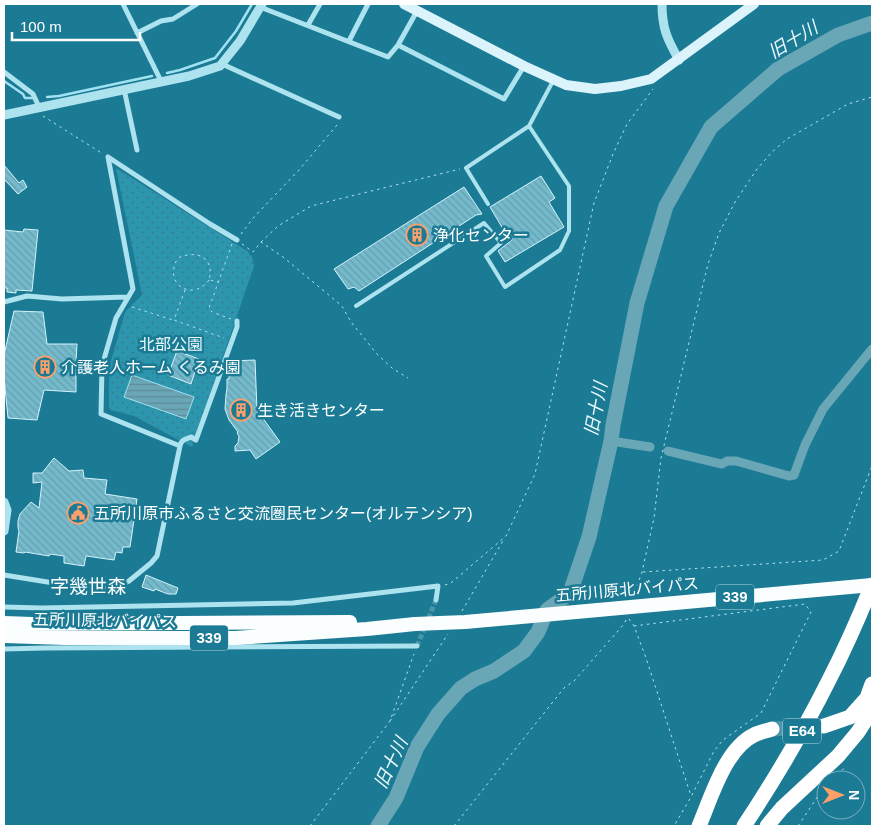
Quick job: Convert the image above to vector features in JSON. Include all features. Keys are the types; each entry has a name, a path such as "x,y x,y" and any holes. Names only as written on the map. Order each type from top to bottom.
{"highway":[{"name":"五所川原北バイパス","path":"4,636 236,638 465,622 872,585"},
{"name":"E64","path":"744,826 768,790 801,733 829,680 872,585"},
{"name":"五所川原北バイパス","path":"4,623 353,622 415,624"},
{"path":"824,726 850,717 867,698 872,684"},
{"path":"768,826 782,808 838,756 858,732 872,710"},
{"path":"699,826 718,779 734,750 753,735 772,729"}],"main road":[{"path":"404,4 524,66 566,85 595,88 621,86 651,79 754,4"}],"street":[{"path":"123,4 161,82"},
{"path":"137,33 161,21 173,19 197,4"},
{"path":"308,25 320,4"},
{"path":"349,42 368,4"},
{"path":"662,4 663,26 668,41 679,60"},
{"path":"4,115 189,76 220,66 240,41 261,6 388,57 398,45 417,11"},
{"path":"398,45 504,99 524,66"},
{"path":"222,64 339,117"},
{"path":"4,72 33,94 39,107"},
{"path":"124,89 137,150"},
{"path":"108,158 236,239"},
{"path":"108,158 133,289 116,318 102,366 101,414 180,446"},
{"path":"4,302 26,296 62,299 128,297"},
{"path":"4,575 60,584 113,589 129,581 151,563 157,556 181,442 191,437 196,440 237,327 237,321"},
{"path":"4,502 7,510 4,532"},
{"path":"4,608 293,602 438,586 436,600"},
{"path":"4,649 417,646"}],"lane":[{"path":"488,204 466,168 529,126 554,79"},
{"path":"356,306 484,223 501,243 486,256 505,287 560,250 569,231 568,186 529,126"}],"path":[{"path":"438,586 451,583 506,536 535,474 594,203 627,124 654,88 651,79"},
{"path":"637,586 654,518 661,458 708,264 719,234 757,169 787,139 848,104 872,97"},
{"path":"39,107 40,114 108,158"},
{"path":"237,321 212,312 209,308 236,239 254,217 300,170 337,126 339,117"},
{"path":"236,239 254,252 260,242 278,226 312,206 466,168"},
{"path":"260,242 283,257 342,306 351,322 376,354 392,368 408,378"},
{"path":"193,253 199,255 209,264 209,280 203,288 198,289 188,290 179,286 173,275 178,258 193,253"},
{"path":"209,280 218,282"},
{"path":"174,320 186,289"},
{"path":"124,304 232,341"},
{"path":"642,572 823,560 839,551 872,466"},
{"path":"634,626 806,604 811,612 761,713 723,740 714,751 692,797 674,826"},
{"path":"454,826 564,688 574,681 624,624 628,615 646,658 692,797"},
{"path":"310,826 390,721 417,646"},
{"path":"798,826 816,799"}],"green space":[{"name":"北部公園","path":"116,168 247,251 252,257 254,266 192,447 134,416 111,410 109,407 109,368 125,312 142,295"}],"shaded area":[{"path":"132,375 194,397 186,419 124,397"}],"building":[{"path":"4,165 19,183 23,180 27,187 18,194 4,179"},
{"path":"541,176 555,198 549,202 564,227 505,262 498,251 512,240 490,207"},
{"path":"464,187 482,214 476,215 359,291 354,287 348,289 334,269"},
{"path":"24,229 38,230 32,291 16,290 16,293 7,292 7,288 4,288 4,230 23,232"},
{"name":"介護老人ホーム くるみ園","path":"14,311 43,312 47,344 77,344 76,362 87,362 87,373 76,373 76,392 44,390 37,420 8,418 4,355"},
{"path":"177,351 199,359 191,384 168,375"},
{"name":"生き活きセンター","path":"255,360 257,410 280,442 256,459 250,450 235,451 239,436 229,420 225,409 230,361"},
{"name":"五所川原市ふるさと交流圏民センター(オルテンシア)","path":"54,458 69,471 83,470 84,478 107,480 105,494 137,499 130,547 123,547 122,553 116,552 114,560 86,556 84,566 64,563 64,556 16,552 20,514 31,502 39,508 42,482 33,483 33,473 42,473"},
{"path":"146,575 178,588 176,594 168,594 142,587"}],"waterway":[{"path":"167,73 215,58 236,31 252,4"},
{"name":"旧十川","path":"378,826 396,798 417,747 438,714 461,688 475,679 494,671 524,651 538,632 547,610 570,593 589,537 611,441 637,303 666,206 711,127 778,69 838,35 872,23"},
{"path":"47,97 152,76"},
{"path":"4,81 23,94 25,98 33,98"},
{"path":"668,451 722,464 727,461 736,461 789,476 794,475 805,445 823,409 872,349"},
{"path":"611,441 650,447"}],"tunnel":[{"path":"417,646 436,600"},
{"path":"772,729 824,726"}],"place":[{"name":"浄化センター","path":"417,235"},
{"name":"介護老人ホーム くるみ園","path":"45,367"},
{"name":"生き活きセンター","path":"241,410"},
{"name":"五所川原市ふるさと交流圏民センター(オルテンシア)","path":"78,513"}],"district":[{"name":"字幾世森","path":"88,586"}]}
